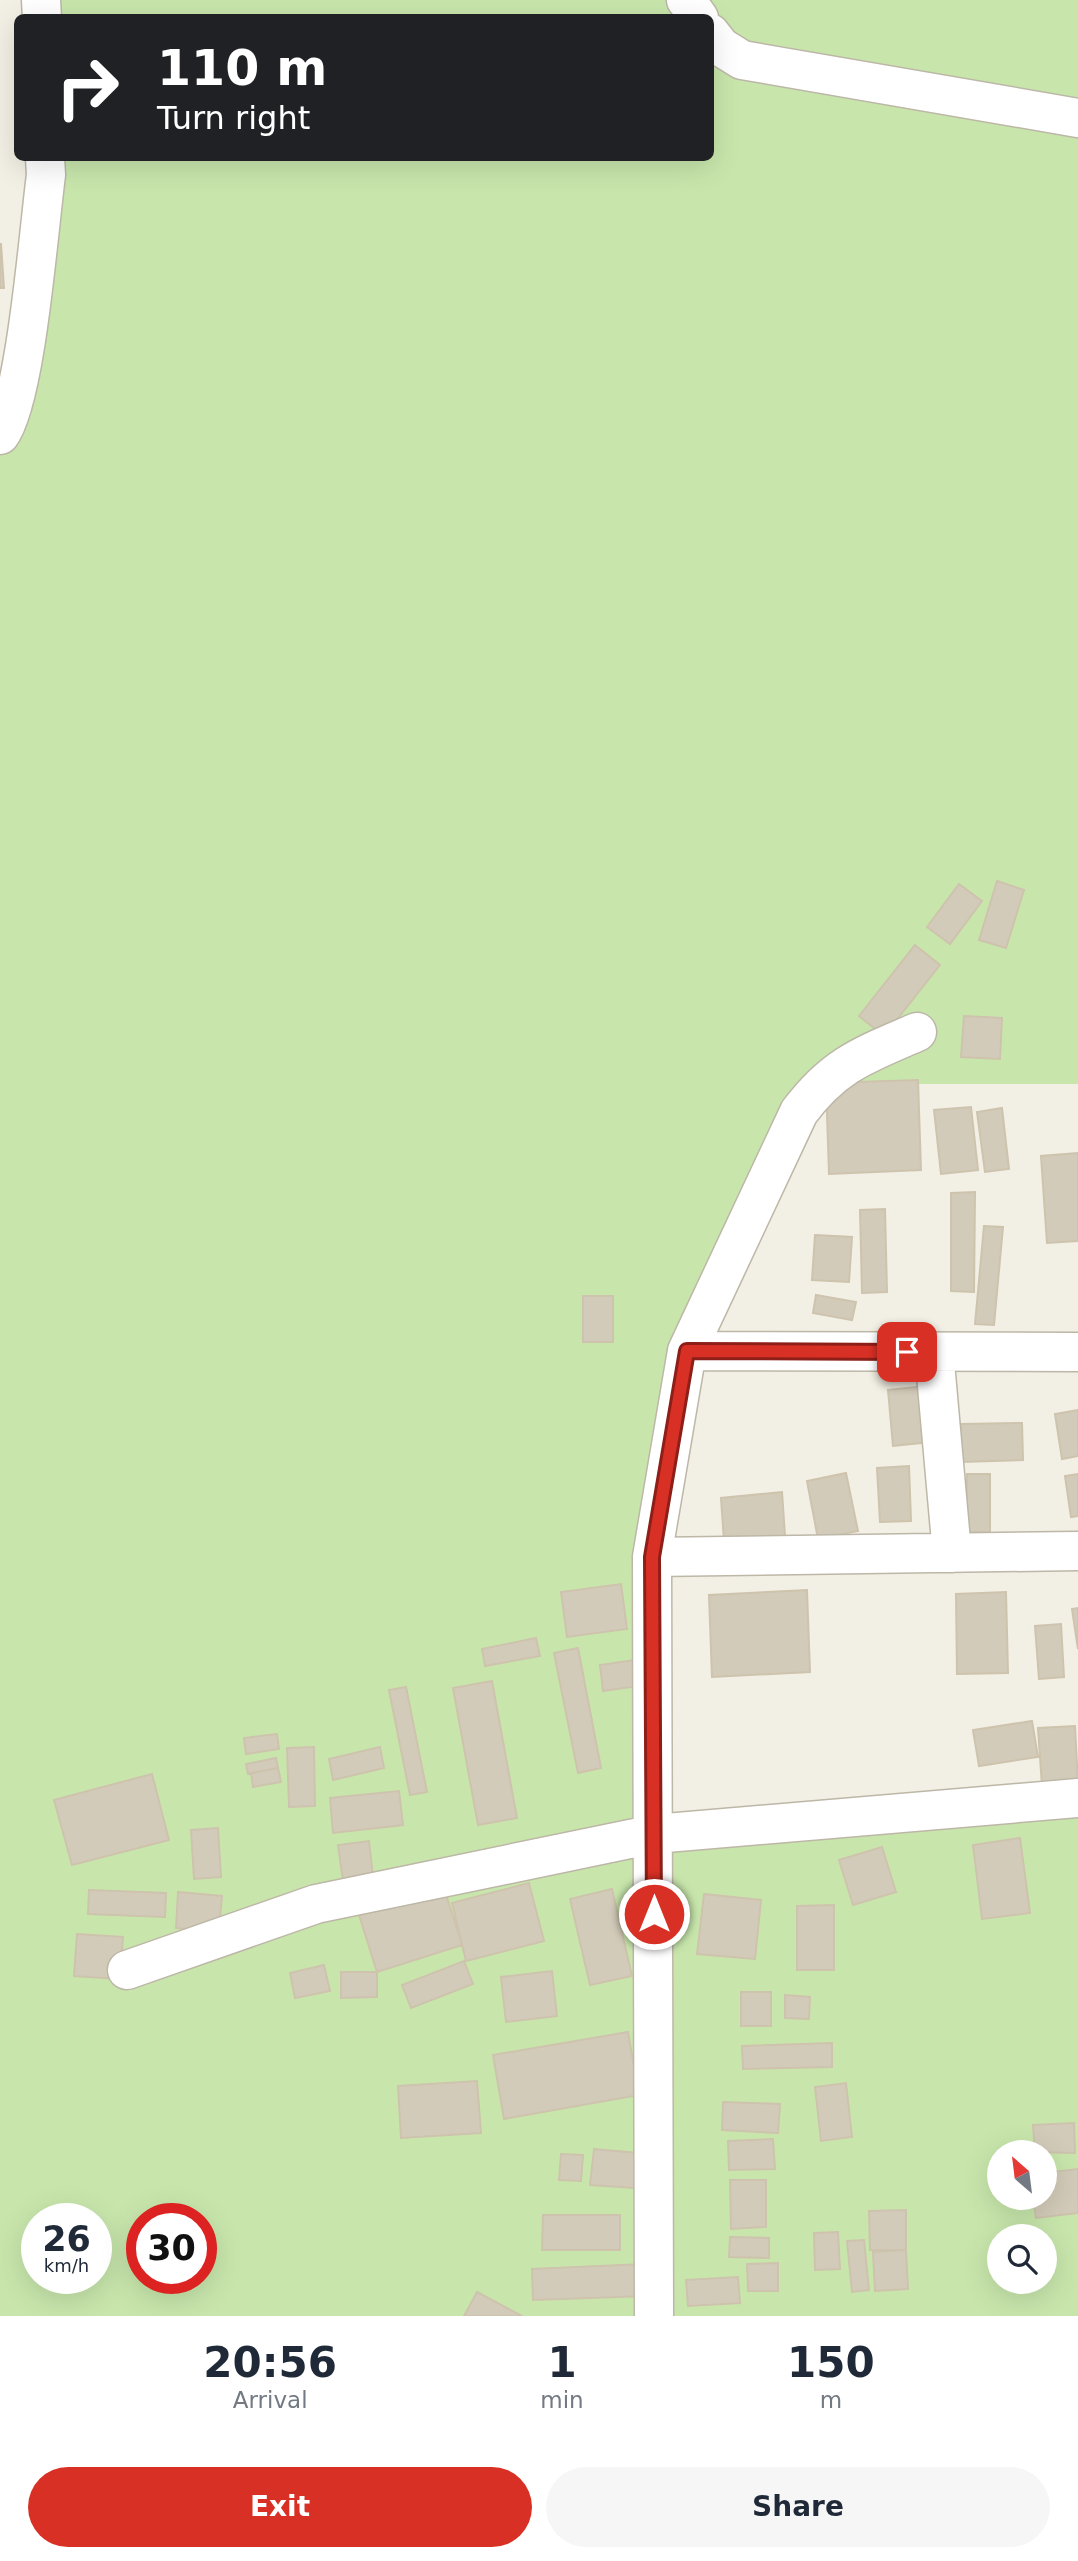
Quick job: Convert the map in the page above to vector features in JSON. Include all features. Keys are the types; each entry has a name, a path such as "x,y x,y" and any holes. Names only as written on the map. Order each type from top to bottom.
{"street":[{"path":"714,38 721,47 742,60 1078,118"},
{"path":"0,435 6,427 21,368 46,176 45,161"},
{"path":"654,2316 652,1557 687,1351 799,1112 820,1083 848,1062 917,1032"},
{"path":"687,1351 1078,1352"},
{"path":"934,1352 952,1553"},
{"path":"652,1557 1078,1551"},
{"path":"127,1970 316,1904 654,1834 1078,1798"}],"green space":[{"path":"34,0 1078,0 1078,1084 820,1084 687,1351 652,1557 654,1834 1078,1795 1078,2316 0,2316 0,403 21,368 28,161 714,161 714,14 34,14"}],"building":[{"path":"1,244 4,288 0,288"},
{"path":"997,881 1024,890 1006,948 979,940"},
{"path":"959,884 982,901 950,944 927,927"},
{"path":"915,945 940,965 884,1036 859,1016"},
{"path":"964,1016 1002,1018 1000,1059 961,1057"},
{"path":"918,1080 921,1170 829,1174 826,1083"},
{"path":"971,1107 978,1170 941,1174 934,1110"},
{"path":"1002,1108 1009,1169 985,1172 977,1112"},
{"path":"1078,1153 1078,1241 1047,1243 1041,1156"},
{"path":"975,1192 974,1292 951,1291 951,1193"},
{"path":"885,1209 887,1292 862,1293 860,1210"},
{"path":"984,1226 1003,1227 994,1325 975,1324"},
{"path":"815,1235 852,1237 849,1282 812,1280"},
{"path":"816,1295 856,1302 852,1320 813,1313"},
{"path":"583,1296 613,1296 613,1342 583,1342"},
{"path":"926,1386 931,1442 893,1446 888,1390"},
{"path":"1078,1410 1078,1456 1062,1459 1055,1414"},
{"path":"1022,1423 1023,1460 961,1462 961,1424"},
{"path":"909,1466 911,1521 880,1522 877,1468"},
{"path":"846,1473 858,1531 818,1539 807,1481"},
{"path":"967,1474 990,1474 990,1532 966,1532"},
{"path":"1078,1474 1078,1516 1071,1517 1065,1476"},
{"path":"782,1492 785,1536 724,1541 721,1498"},
{"path":"621,1584 627,1629 567,1637 561,1592"},
{"path":"807,1590 810,1672 712,1677 709,1595"},
{"path":"1006,1592 1008,1673 957,1674 956,1594"},
{"path":"1078,1608 1078,1649 1072,1609"},
{"path":"1061,1624 1064,1677 1039,1679 1035,1626"},
{"path":"536,1638 540,1656 485,1666 482,1649"},
{"path":"578,1648 601,1768 578,1773 554,1653"},
{"path":"642,1659 645,1685 603,1691 600,1665"},
{"path":"492,1681 517,1818 478,1825 453,1688"},
{"path":"406,1687 427,1792 410,1795 389,1690"},
{"path":"1032,1721 1038,1757 979,1766 973,1730"},
{"path":"1075,1726 1078,1784 1042,1786 1038,1728"},
{"path":"277,1734 279,1749 246,1754 244,1738"},
{"path":"314,1747 315,1806 289,1807 287,1748"},
{"path":"380,1747 384,1768 333,1780 329,1759"},
{"path":"276,1758 278,1768 248,1774 246,1764"},
{"path":"278,1768 281,1782 253,1787 251,1773"},
{"path":"152,1774 169,1840 72,1865 54,1800"},
{"path":"399,1791 403,1825 333,1833 330,1798"},
{"path":"218,1828 221,1877 194,1879 191,1830"},
{"path":"1020,1838 1030,1913 982,1919 973,1845"},
{"path":"369,1841 373,1876 343,1881 338,1845"},
{"path":"882,1847 896,1892 853,1905 839,1860"},
{"path":"529,1883 544,1941 466,1961 452,1903"},
{"path":"443,1885 462,1945 377,1972 358,1912"},
{"path":"612,1889 632,1976 590,1985 570,1899"},
{"path":"89,1890 166,1893 165,1917 88,1914"},
{"path":"178,1892 222,1896 219,1931 176,1928"},
{"path":"704,1894 761,1900 755,1959 697,1954"},
{"path":"834,1905 834,1970 797,1970 797,1906"},
{"path":"77,1934 123,1937 120,1979 74,1976"},
{"path":"464,1961 473,1984 411,2008 402,1985"},
{"path":"324,1965 330,1991 295,1998 290,1973"},
{"path":"552,1971 557,2016 506,2022 501,1977"},
{"path":"341,1972 377,1972 377,1997 341,1998"},
{"path":"741,1992 771,1992 771,2026 741,2026"},
{"path":"785,1995 810,1997 809,2019 785,2018"},
{"path":"628,2032 639,2095 504,2119 493,2055"},
{"path":"832,2043 832,2067 743,2069 742,2046"},
{"path":"477,2081 481,2133 401,2138 398,2086"},
{"path":"846,2083 852,2137 821,2141 815,2087"},
{"path":"723,2102 780,2104 778,2133 722,2130"},
{"path":"1074,2123 1075,2153 1057,2153 1057,2140 1034,2140 1033,2125"},
{"path":"773,2139 775,2169 729,2170 728,2141"},
{"path":"594,2149 638,2153 635,2188 590,2185"},
{"path":"561,2154 583,2155 581,2181 559,2180"},
{"path":"1078,2169 1078,2213 1036,2218 1035,2210 1057,2210 1057,2172"},
{"path":"730,2180 766,2180 766,2227 731,2229"},
{"path":"906,2210 906,2250 870,2250 869,2211"},
{"path":"543,2215 620,2215 620,2250 542,2250"},
{"path":"838,2232 840,2269 815,2270 814,2233"},
{"path":"730,2237 769,2238 769,2258 729,2257"},
{"path":"864,2240 869,2290 852,2292 847,2241"},
{"path":"906,2250 908,2289 875,2291 873,2252"},
{"path":"778,2263 778,2291 748,2291 747,2264"},
{"path":"644,2264 646,2296 533,2300 532,2269"},
{"path":"738,2277 740,2303 688,2306 686,2280"},
{"path":"477,2292 522,2316 464,2316"}],"route":[{"path":"654,1914 652,1557 687,1351 907,1352"}]}
